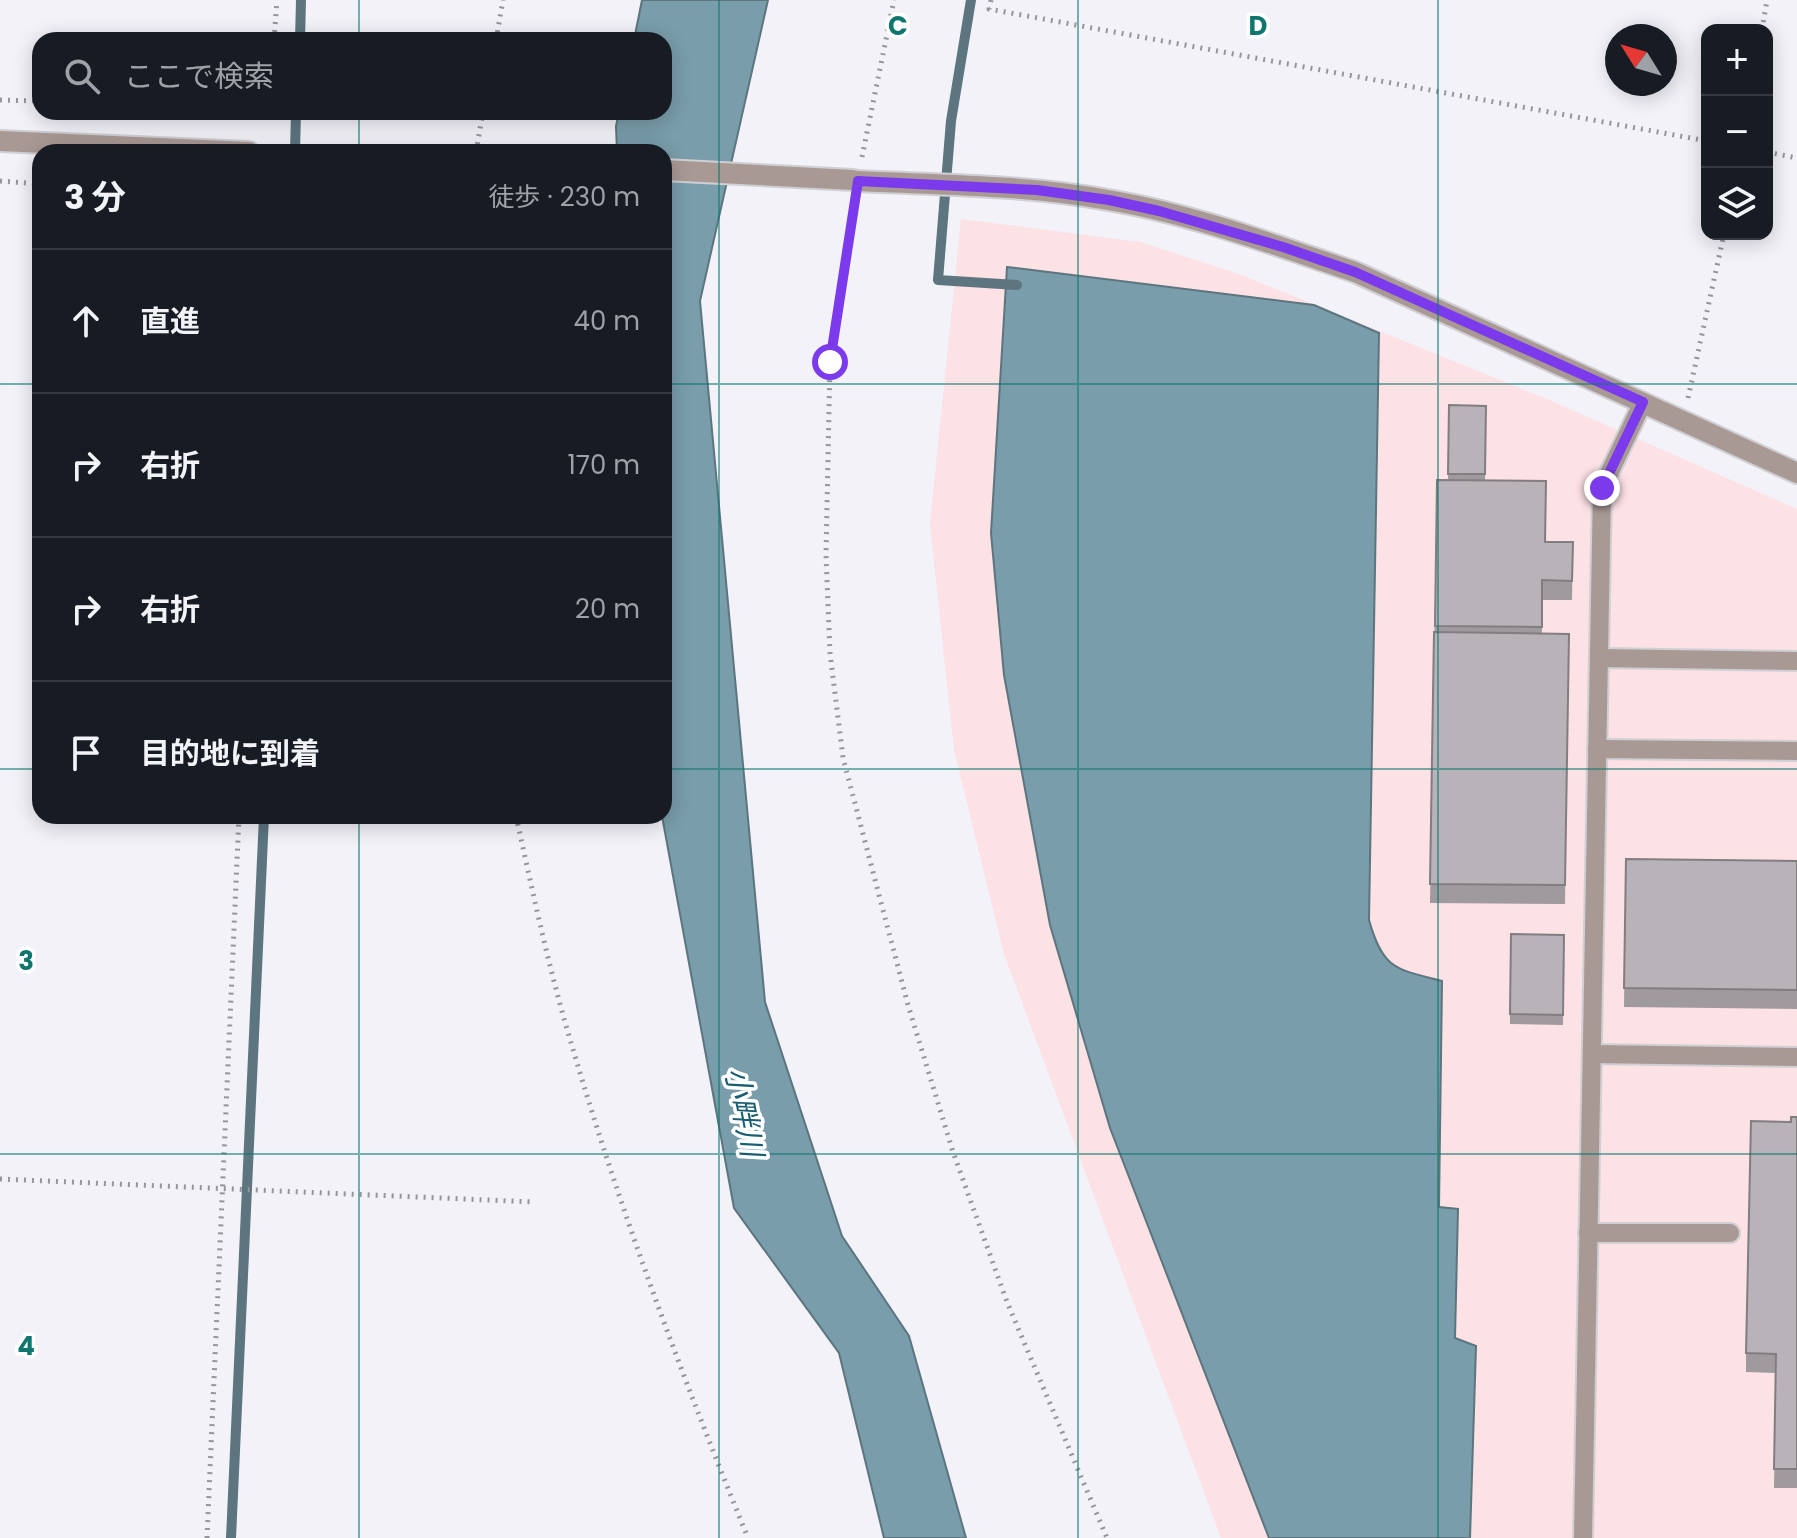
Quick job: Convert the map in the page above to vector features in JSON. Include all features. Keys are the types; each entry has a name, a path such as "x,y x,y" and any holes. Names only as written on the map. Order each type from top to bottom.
{"street":[{"path":"0,141 68,144"},
{"path":"672,170 1037,190 1159,211 1283,247 1355,272 1797,473"}],"lane":[{"path":"1583,1538 1602,488 1643,402"},
{"path":"1599,658 1797,661"},
{"path":"1597,749 1797,751"},
{"path":"1592,1054 1797,1057"},
{"path":"1588,1233 1730,1233"}],"path":[{"path":"275,32 277,0"},
{"path":"497,32 503,0"},
{"path":"894,0 855,180 830,362 827,570 830,653 843,758 908,1005 953,1152 1007,1302 1107,1538"},
{"path":"991,0 989,9 1701,140"},
{"path":"1763,24 1767,0"},
{"path":"0,100 32,101"},
{"path":"477,144 482,120"},
{"path":"1773,153 1797,158"},
{"path":"0,181 32,183"},
{"path":"1683,422 1723,240"},
{"path":"207,1538 239,824"},
{"path":"518,824 549,963 572,1046 634,1243 748,1538"},
{"path":"0,1179 534,1202"}],"shaded area":[{"path":"961,219 1140,242 1239,274 1547,399 1797,509 1797,1538 1221,1538 1004,954 954,750 930,524"}],"water":[{"name":"小畔川","path":"642,0 768,0 700,301 765,1002 842,1236 909,1336 966,1538 884,1538 839,1353 734,1208 663,824 672,824 672,144 617,144 616,126 617,120 672,120 672,32 636,32"},
{"path":"1007,267 1314,305 1379,333 1369,920 1380,949 1394,965 1442,981 1439,1207 1458,1209 1455,1338 1476,1346 1470,1538 1269,1538 1110,1128 1050,925 1004,675 991,533"}],"building":[{"path":"1449,405 1486,406 1485,474 1448,474"},
{"path":"1437,480 1546,481 1545,542 1573,542 1572,581 1542,580 1542,627 1435,626"},
{"path":"1434,632 1569,634 1565,885 1430,884"},
{"path":"1626,859 1797,861 1797,990 1624,988"},
{"path":"1511,934 1564,935 1563,1015 1510,1014"},
{"path":"1791,1117 1797,1117 1797,1469 1774,1469 1776,1354 1746,1353 1751,1121 1791,1122"}],"waterway":[{"path":"300,32 301,0"},
{"path":"971,0 951,121 938,280 1017,285"},
{"path":"295,144 296,120"},
{"path":"231,1538 264,824"}],"route":[{"path":"830,362 858,181 1037,190 1109,200 1159,211 1283,247 1355,272 1643,402 1602,488"}]}
